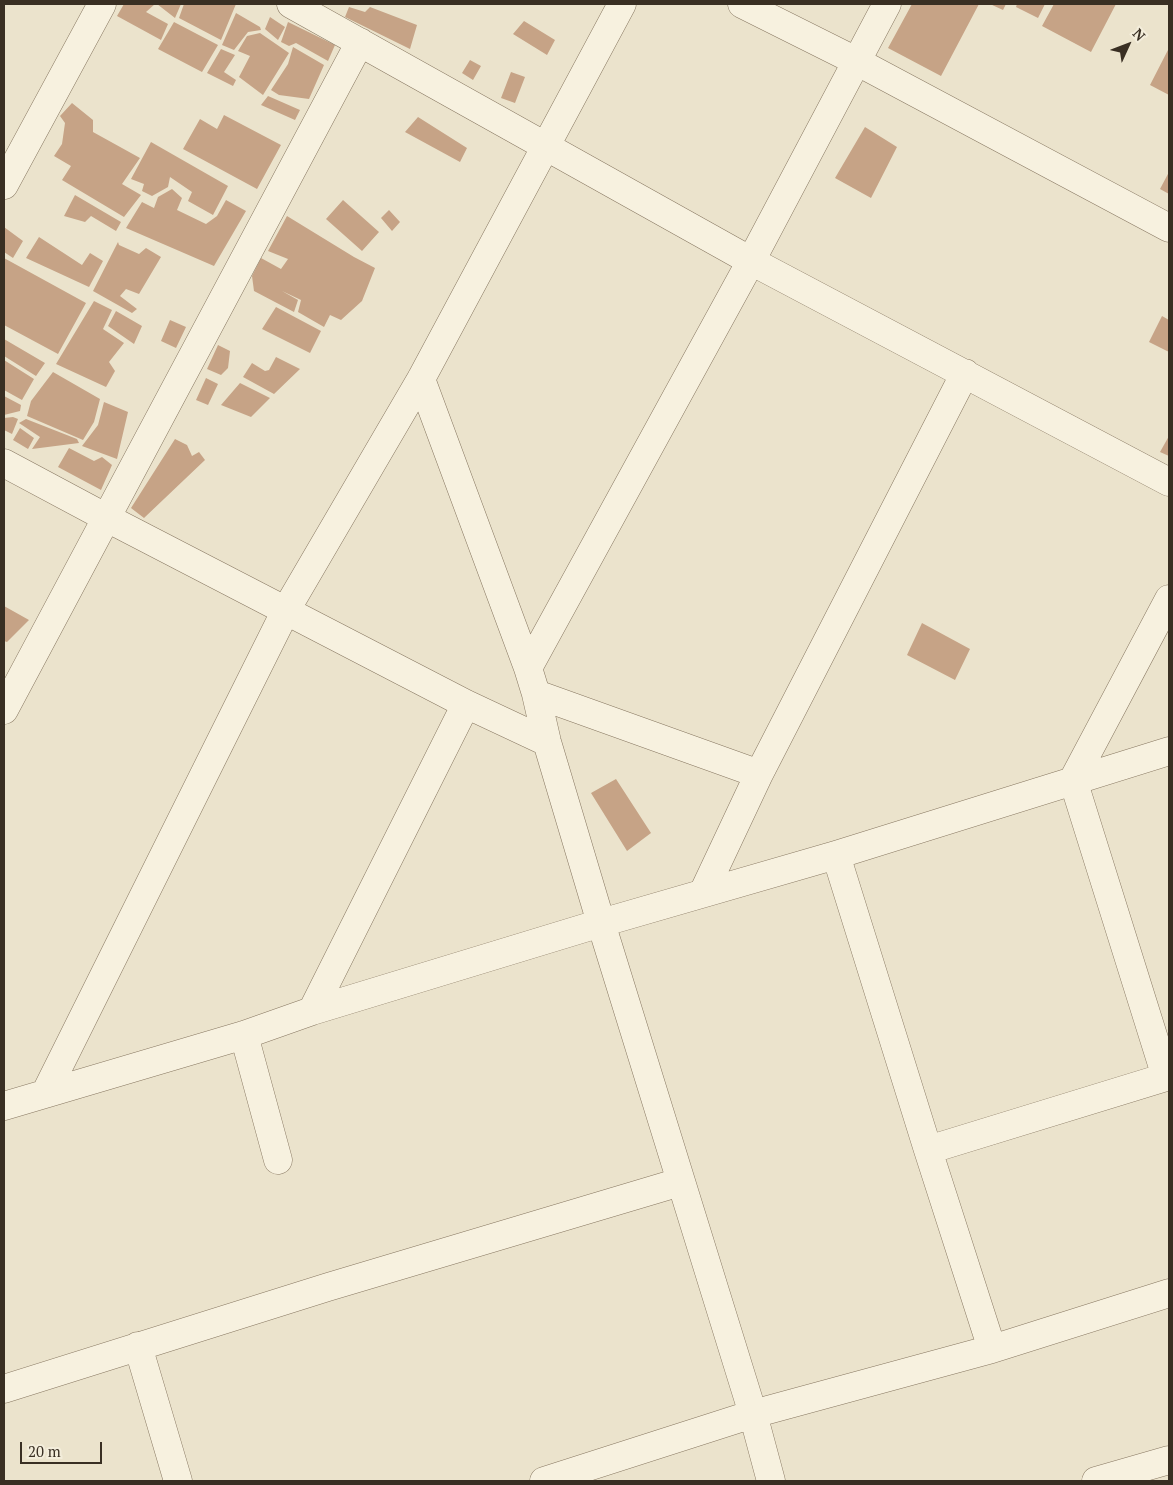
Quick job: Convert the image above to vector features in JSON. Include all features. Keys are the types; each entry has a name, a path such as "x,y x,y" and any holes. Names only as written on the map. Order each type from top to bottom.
{"street":[{"path":"4,185 102,4"},
{"path":"291,4 751,261 1169,482"},
{"path":"45,1094 286,610 421,379 622,4"},
{"path":"742,4 856,61 1169,228"},
{"path":"528,668 751,261 887,4"},
{"path":"4,710 360,42"},
{"path":"703,892 759,774 965,373"},
{"path":"421,379 528,668 547,742 601,923 753,1414 771,1481"},
{"path":"4,463 105,518 466,704 547,742"},
{"path":"928,1150 1168,1076 1073,780 1169,599"},
{"path":"536,694 759,774"},
{"path":"312,1011 466,704"},
{"path":"4,1106 244,1035 312,1011 703,892 836,855 1169,751"},
{"path":"836,855 992,1349"},
{"path":"244,1035 278,1160"},
{"path":"4,1388 338,1284 680,1182"},
{"path":"544,1481 753,1414 992,1349 1169,1294"},
{"path":"138,1346 178,1481"},
{"path":"1096,1481 1169,1460"}],"building":[{"path":"124,4 155,4 146,12 168,24 161,40 117,16"},
{"path":"157,4 181,4 175,18"},
{"path":"184,4 236,4 221,40 179,18"},
{"path":"912,4 979,4 941,76 888,48"},
{"path":"990,4 1006,4 1003,10"},
{"path":"1017,4 1045,4 1038,18 1016,7"},
{"path":"1054,4 1116,4 1091,52 1042,26"},
{"path":"349,7 365,12 370,7 417,25 410,49 345,17"},
{"path":"236,13 260,27 261,30 248,32 234,50 222,45"},
{"path":"270,17 285,27 278,40 265,29"},
{"path":"524,21 555,40 547,55 513,34"},
{"path":"174,22 218,45 202,72 158,49"},
{"path":"288,22 335,45 328,61 296,43 289,46 281,42"},
{"path":"260,33 289,53 263,95 239,77 250,56 238,51 247,36"},
{"path":"293,47 324,65 309,99 279,95 271,90 288,64"},
{"path":"1169,48 1169,95 1150,85"},
{"path":"221,49 235,55 224,72 236,80 233,86 207,73"},
{"path":"470,60 481,66 473,80 462,73"},
{"path":"511,72 525,77 515,103 501,98"},
{"path":"268,96 300,110 295,120 261,105"},
{"path":"72,103 93,120 93,132 140,158 122,184 141,195 124,217 62,180 71,166 54,156 62,144 65,123 60,116"},
{"path":"224,115 281,145 257,189 183,149 200,119 217,129"},
{"path":"418,117 467,148 460,162 405,132"},
{"path":"865,127 897,147 871,198 835,178"},
{"path":"151,142 228,186 213,215 188,201 192,192 170,177 168,187 152,196 142,191 144,184 131,179"},
{"path":"1169,172 1169,194 1160,189"},
{"path":"172,189 182,198 177,210 206,224 217,216 226,200 246,211 214,266 126,228 142,202 154,208 158,197"},
{"path":"75,195 121,222 116,231 91,216 85,222 64,216"},
{"path":"343,200 379,232 362,251 326,219"},
{"path":"389,210 400,222 392,231 381,218"},
{"path":"287,216 375,268 362,301 341,320 330,315 324,327 298,312 301,300 282,291 298,300 294,312 254,291 252,276 261,258 281,269 288,259 268,251"},
{"path":"4,227 23,241 13,258 4,252"},
{"path":"39,237 82,265 90,253 103,261 89,287 26,258"},
{"path":"118,242 119,245 139,254 146,248 161,257 139,294 126,289 120,296 137,309 132,313 93,291"},
{"path":"4,258 86,303 58,354 4,325"},
{"path":"94,301 112,310 103,329 124,343 109,362 115,371 106,387 56,364"},
{"path":"276,307 321,331 310,353 262,329"},
{"path":"116,311 142,326 134,344 108,326"},
{"path":"1162,316 1169,320 1169,352 1149,342"},
{"path":"170,320 186,327 176,348 161,341"},
{"path":"4,339 45,363 36,376 4,356"},
{"path":"218,345 230,351 228,368 221,375 207,369"},
{"path":"276,357 300,369 274,394 243,377 252,363 265,371 269,370"},
{"path":"4,360 34,379 22,400 4,390"},
{"path":"53,372 100,399 94,422 83,440 27,416 31,401"},
{"path":"206,378 218,384 208,405 196,400"},
{"path":"240,383 270,398 251,417 221,405"},
{"path":"4,396 21,405 20,411 4,415"},
{"path":"104,402 128,412 117,459 82,446 98,425"},
{"path":"13,417 18,419 12,434 4,430 4,418"},
{"path":"26,419 77,439 79,443 32,449 40,437 19,423"},
{"path":"20,428 34,438 28,449 13,440"},
{"path":"1169,436 1169,456 1160,452"},
{"path":"175,439 187,445 192,456 199,452 205,460 144,518 131,508"},
{"path":"69,448 94,461 102,457 112,465 101,490 58,467"},
{"path":"4,606 29,620 7,642 4,641"},
{"path":"922,623 970,649 955,680 907,655"},
{"path":"616,779 651,833 627,851 591,793"}]}
